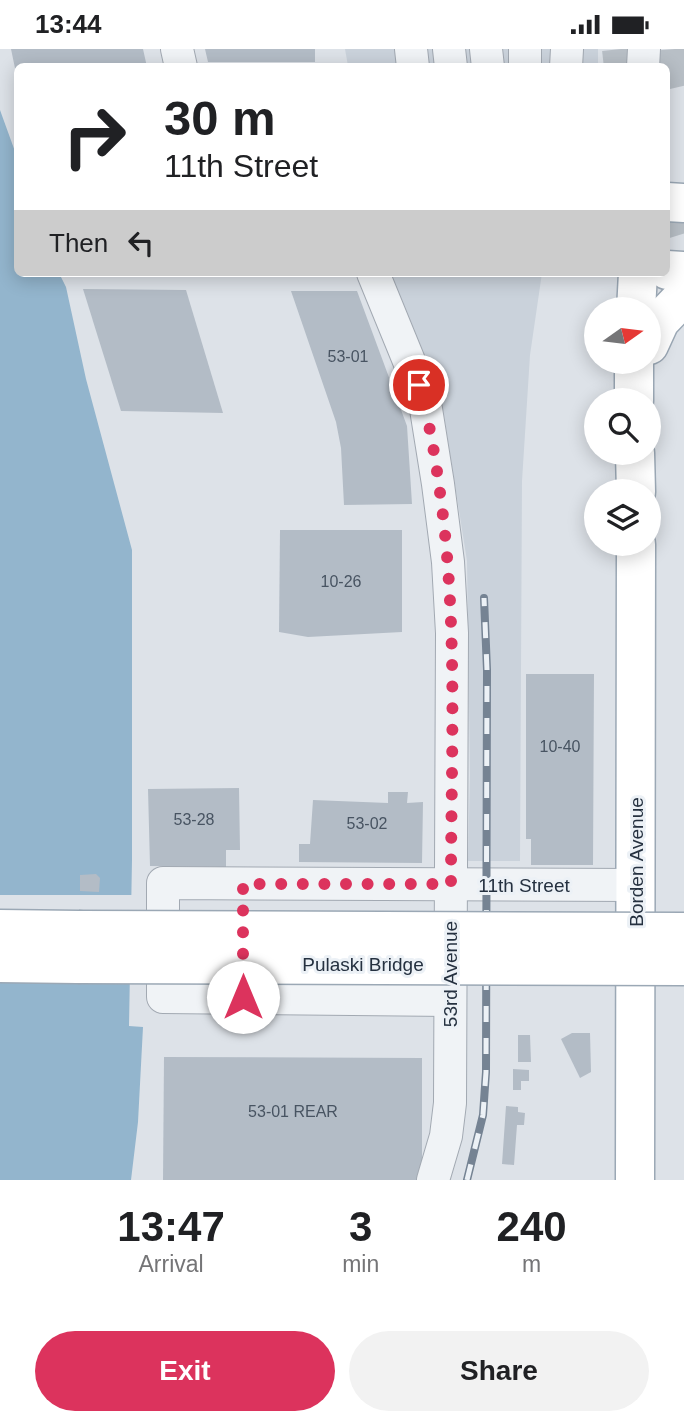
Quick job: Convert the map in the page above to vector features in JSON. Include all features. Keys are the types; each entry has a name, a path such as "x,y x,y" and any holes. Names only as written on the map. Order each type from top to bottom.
{"main road":[{"path":"637,297 638,277"},
{"path":"662,319 684,296"},
{"name":"Borden Avenue","path":"635,1180 636,556"},
{"name":"Pulaski Bridge","path":"0,929 684,932"},
{"name":"Pulaski Bridge","path":"0,963 684,965"}],"street":[{"name":"53rd Avenue","path":"375,277 410,361 426,408 443,518 452,633 449,1121 433,1180"},
{"name":"11th Street","path":"450,1000 163,997 163,883 636,885"},
{"path":"243,884 243,997"}],"shaded area":[{"path":"345,49 598,49 598,63 347,63"},
{"path":"392,277 541,277 530,355 522,481 520,861 468,861 470,775 467,561 442,403"}],"water":[{"path":"0,110 14,149 14,277 61,277 66,287 86,379 132,550 129,1026 143,1027 138,1122 131,1180 0,1180"}],"pier":[{"path":"0,895 135,895 133,983 0,982"}],"building":[{"path":"11,49 143,49 146,63 14,63"},
{"path":"205,49 315,49 315,62 208,62"},
{"path":"83,289 186,290 223,413 121,411"},
{"path":"291,291 357,291 407,426 412,504 344,505 341,448 336,422"},
{"path":"280,530 402,530 402,632 308,637 279,632"},
{"path":"526,674 594,674 593,865 531,865 531,839 526,839"},
{"path":"239,788 240,850 226,850 226,867 150,866 148,789"},
{"path":"388,792 408,792 407,803 423,802 422,863 299,862 299,844 310,844 313,800 388,803"},
{"path":"96,874 100,878 99,892 80,891 80,875"},
{"path":"572,1033 590,1033 591,1072 580,1078 561,1039"},
{"path":"518,1035 530,1035 531,1062 518,1062"},
{"path":"164,1057 422,1058 422,1164 417,1180 163,1180"},
{"path":"513,1069 529,1070 529,1081 521,1081 521,1090 513,1090"},
{"path":"506,1106 518,1107 518,1112 525,1113 524,1125 517,1125 514,1165 502,1164"}],"tunnel":[{"path":"621,49 623,63"},
{"path":"675,49 684,104"},
{"path":"670,209 684,254"}],"railway":[{"path":"467,1180 483,1115 486,1072 487,670 484,598"}],"route":[{"path":"243,997 243,884 451,884 451,602 439,484 426,408 419,385"}]}
